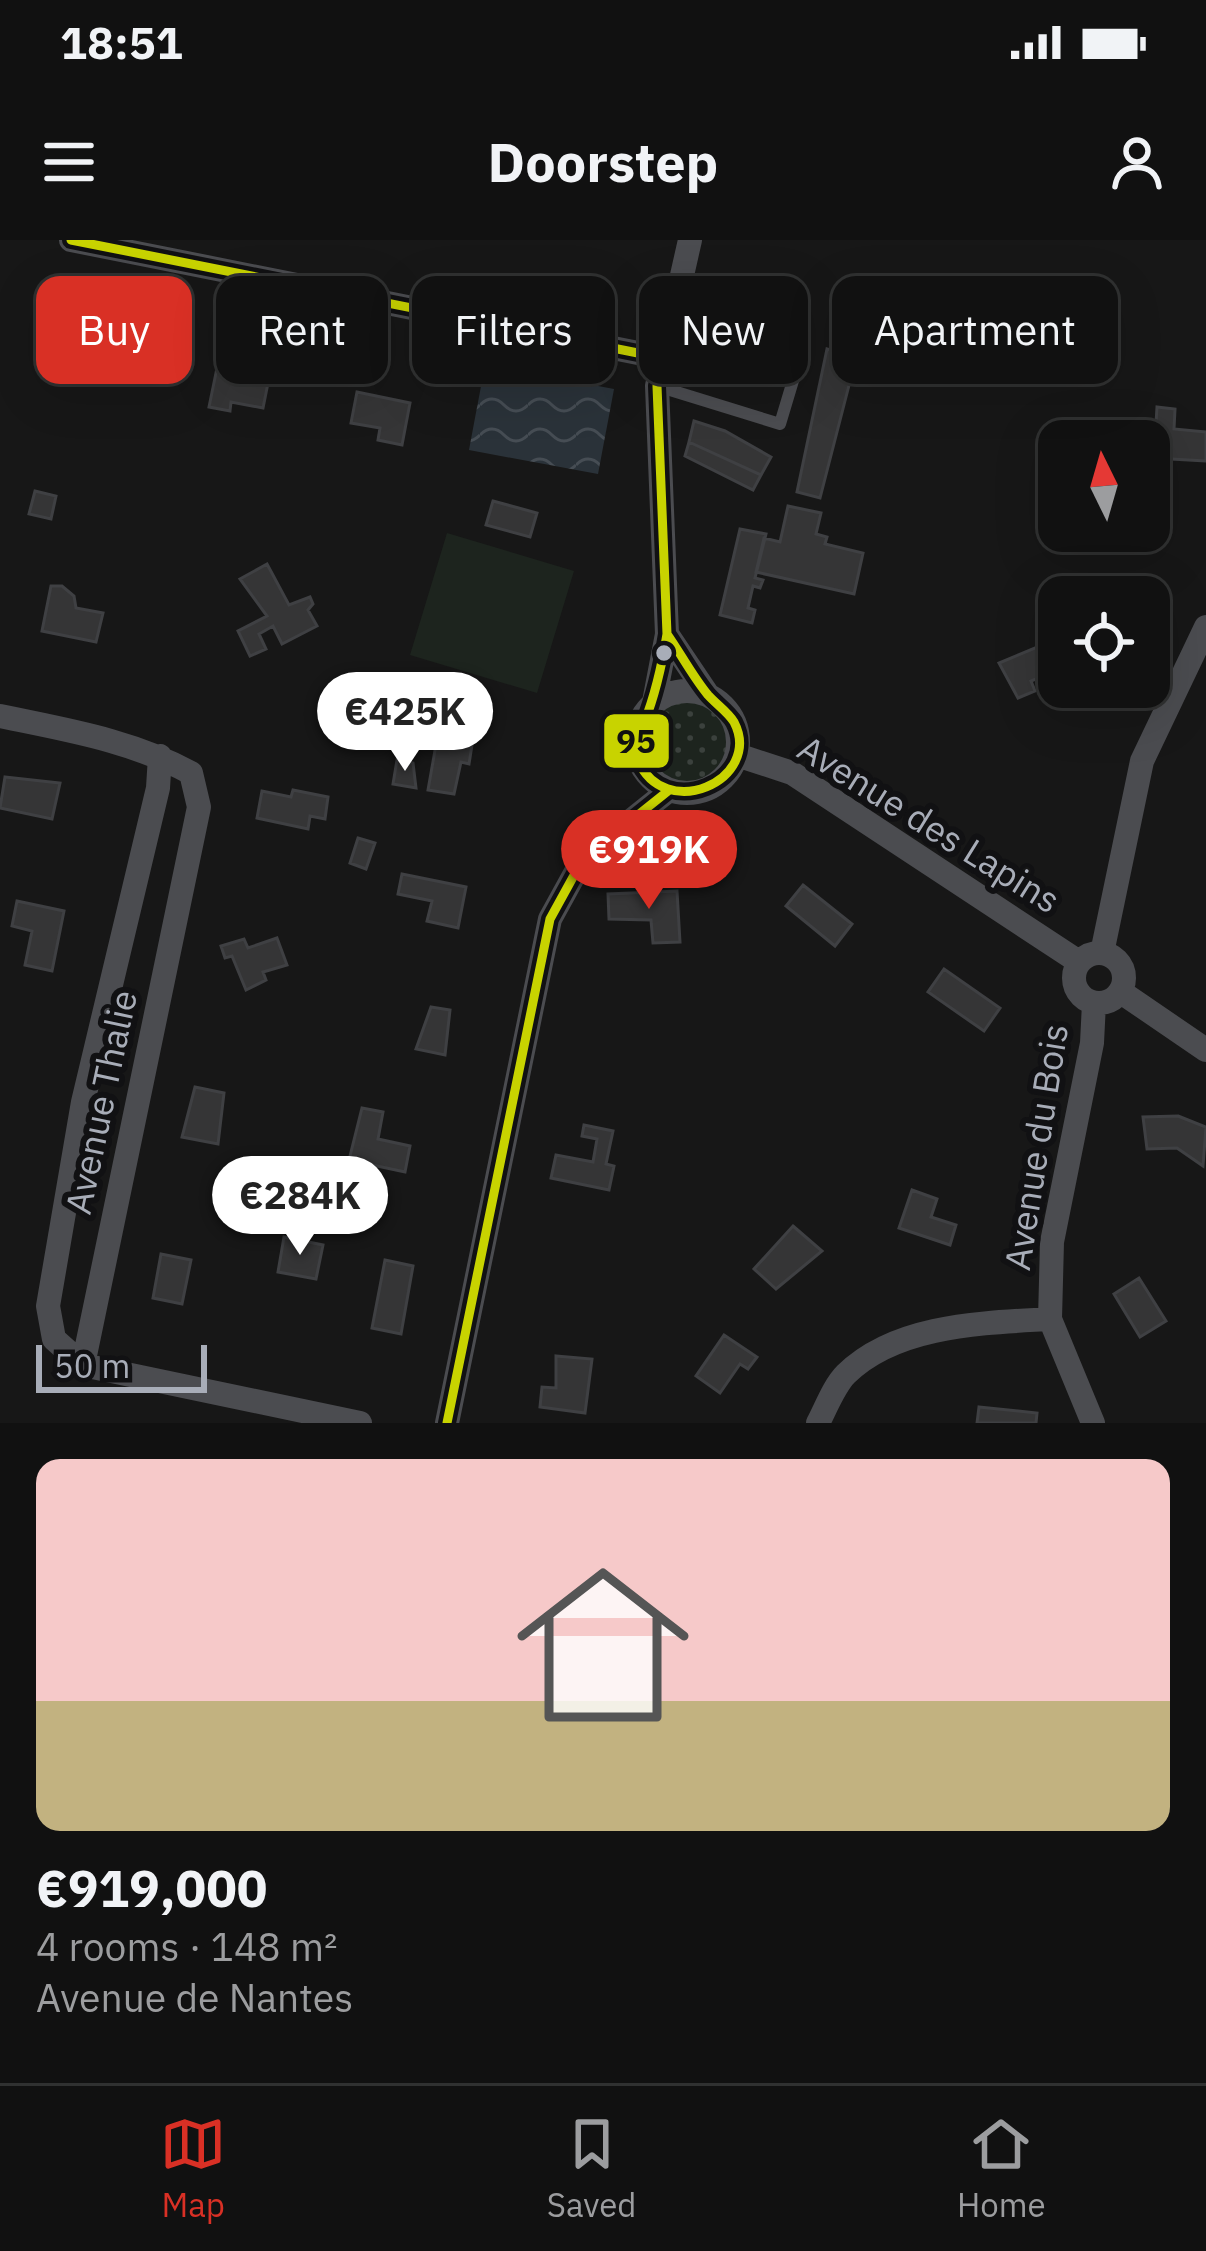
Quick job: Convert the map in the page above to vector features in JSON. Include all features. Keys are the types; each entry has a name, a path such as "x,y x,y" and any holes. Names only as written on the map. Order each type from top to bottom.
{"street":[{"path":"681,276 690,240"},
{"path":"83,241 639,353"},
{"path":"657,386 667,634 654,702 637,728 637,758 644,772 668,791 703,792 718,784 737,755 734,720 708,695 667,634"},
{"path":"1121,992 1109,1001 1094,1003 1075,987 1091,957 1142,761 1206,627"},
{"path":"654,702 680,691 708,695"},
{"path":"0,716 116,740 160,756 158,788 83,1102 48,1306 54,1339 83,1365 360,1423"},
{"name":"Avenue des Lapins","path":"737,755 792,773 1091,957"},
{"name":"Avenue Thalie","path":"83,1365 199,807 190,772 160,756"},
{"path":"446,1423 550,919 583,859 668,791"},
{"path":"1091,957 1122,967 1121,992"},
{"path":"1121,992 1206,1050"},
{"name":"Avenue du Bois","path":"818,1423 845,1375 888,1348 962,1324 1050,1319 1052,1242 1092,1042 1094,1003"},
{"path":"1050,1319 1093,1423"}],"lane":[{"path":"657,386 780,424 792,384"}],"shaded area":[{"path":"447,533 574,571 537,693 410,655"},
{"path":"686,699 717,711 729,742 717,773 686,785 655,773 643,742 655,711"}],"water":[{"path":"481,384 587,384 614,389 598,474 469,450"}],"building":[{"path":"827,349 832,351 832,384 849,384 820,498 797,492"},
{"path":"216,373 216,384 268,384 263,408 231,402 230,411 209,407"},
{"path":"357,392 410,403 402,445 378,440 380,428 351,423"},
{"path":"1157,407 1175,409 1174,429 1206,432 1206,461 1170,459 1170,420 1156,420"},
{"path":"694,421 725,431 771,457 761,475 689,442"},
{"path":"689,442 761,475 753,490 685,456"},
{"path":"35,491 56,496 51,519 29,514"},
{"path":"493,501 537,513 530,537 486,525"},
{"path":"788,506 821,513 816,534 827,537 825,544 863,553 854,594 756,572 764,538 780,542"},
{"path":"740,529 766,534 755,578 763,580 760,588 753,586 748,608 755,610 752,623 720,615"},
{"path":"267,564 289,605 310,597 313,604 308,610 317,626 282,644 273,626 259,634 266,649 250,656 238,631 267,616 240,579"},
{"path":"51,586 62,586 74,596 76,608 103,613 96,642 42,631"},
{"path":"1038,647 1038,678 1031,681 1035,691 1018,698 999,663"},
{"path":"437,739 472,745 469,764 461,762 454,794 428,790"},
{"path":"397,760 413,763 416,788 393,784"},
{"path":"5,777 60,783 52,819 0,808"},
{"path":"293,790 328,797 325,819 310,816 308,829 257,818 262,791 291,797"},
{"path":"358,838 375,843 366,869 350,863"},
{"path":"402,874 466,887 458,928 427,921 432,901 398,894"},
{"path":"803,885 852,924 835,946 786,906"},
{"path":"677,891 680,942 653,943 651,920 609,919 608,894"},
{"path":"17,901 64,911 52,971 25,965 32,931 12,926"},
{"path":"277,938 287,965 263,972 266,980 246,990 232,956 225,958 221,946 244,939 248,948"},
{"path":"944,969 1000,1008 984,1031 928,992"},
{"path":"431,1007 450,1010 445,1055 416,1049"},
{"path":"195,1087 224,1093 218,1144 182,1137"},
{"path":"362,1108 383,1112 378,1139 410,1146 405,1172 349,1160"},
{"path":"1178,1116 1206,1127 1203,1166 1177,1148 1147,1149 1143,1117"},
{"path":"584,1125 613,1131 606,1164 614,1166 609,1190 551,1178 556,1155 593,1162 597,1139 582,1136"},
{"path":"912,1190 937,1199 931,1217 956,1225 950,1245 899,1228"},
{"path":"793,1226 822,1251 776,1289 754,1269"},
{"path":"284,1237 323,1245 316,1279 278,1272"},
{"path":"161,1254 191,1260 182,1304 153,1298"},
{"path":"385,1260 413,1266 401,1334 372,1328"},
{"path":"1139,1278 1166,1321 1140,1337 1114,1294"},
{"path":"724,1335 757,1357 748,1369 740,1364 720,1393 696,1376"},
{"path":"556,1356 592,1359 585,1413 540,1407 542,1387 556,1388"},
{"path":"979,1407 1037,1413 1036,1423 977,1423"}],"transit line":[{"name":"95","path":"71,240 639,353"},
{"name":"95","path":"657,384 667,634"},
{"name":"95","path":"667,634 703,688 734,722 740,743 735,762 723,777 687,791 667,789 650,778 636,753 667,634"},
{"name":"95","path":"447,1423 550,919 583,859 668,791"}]}
